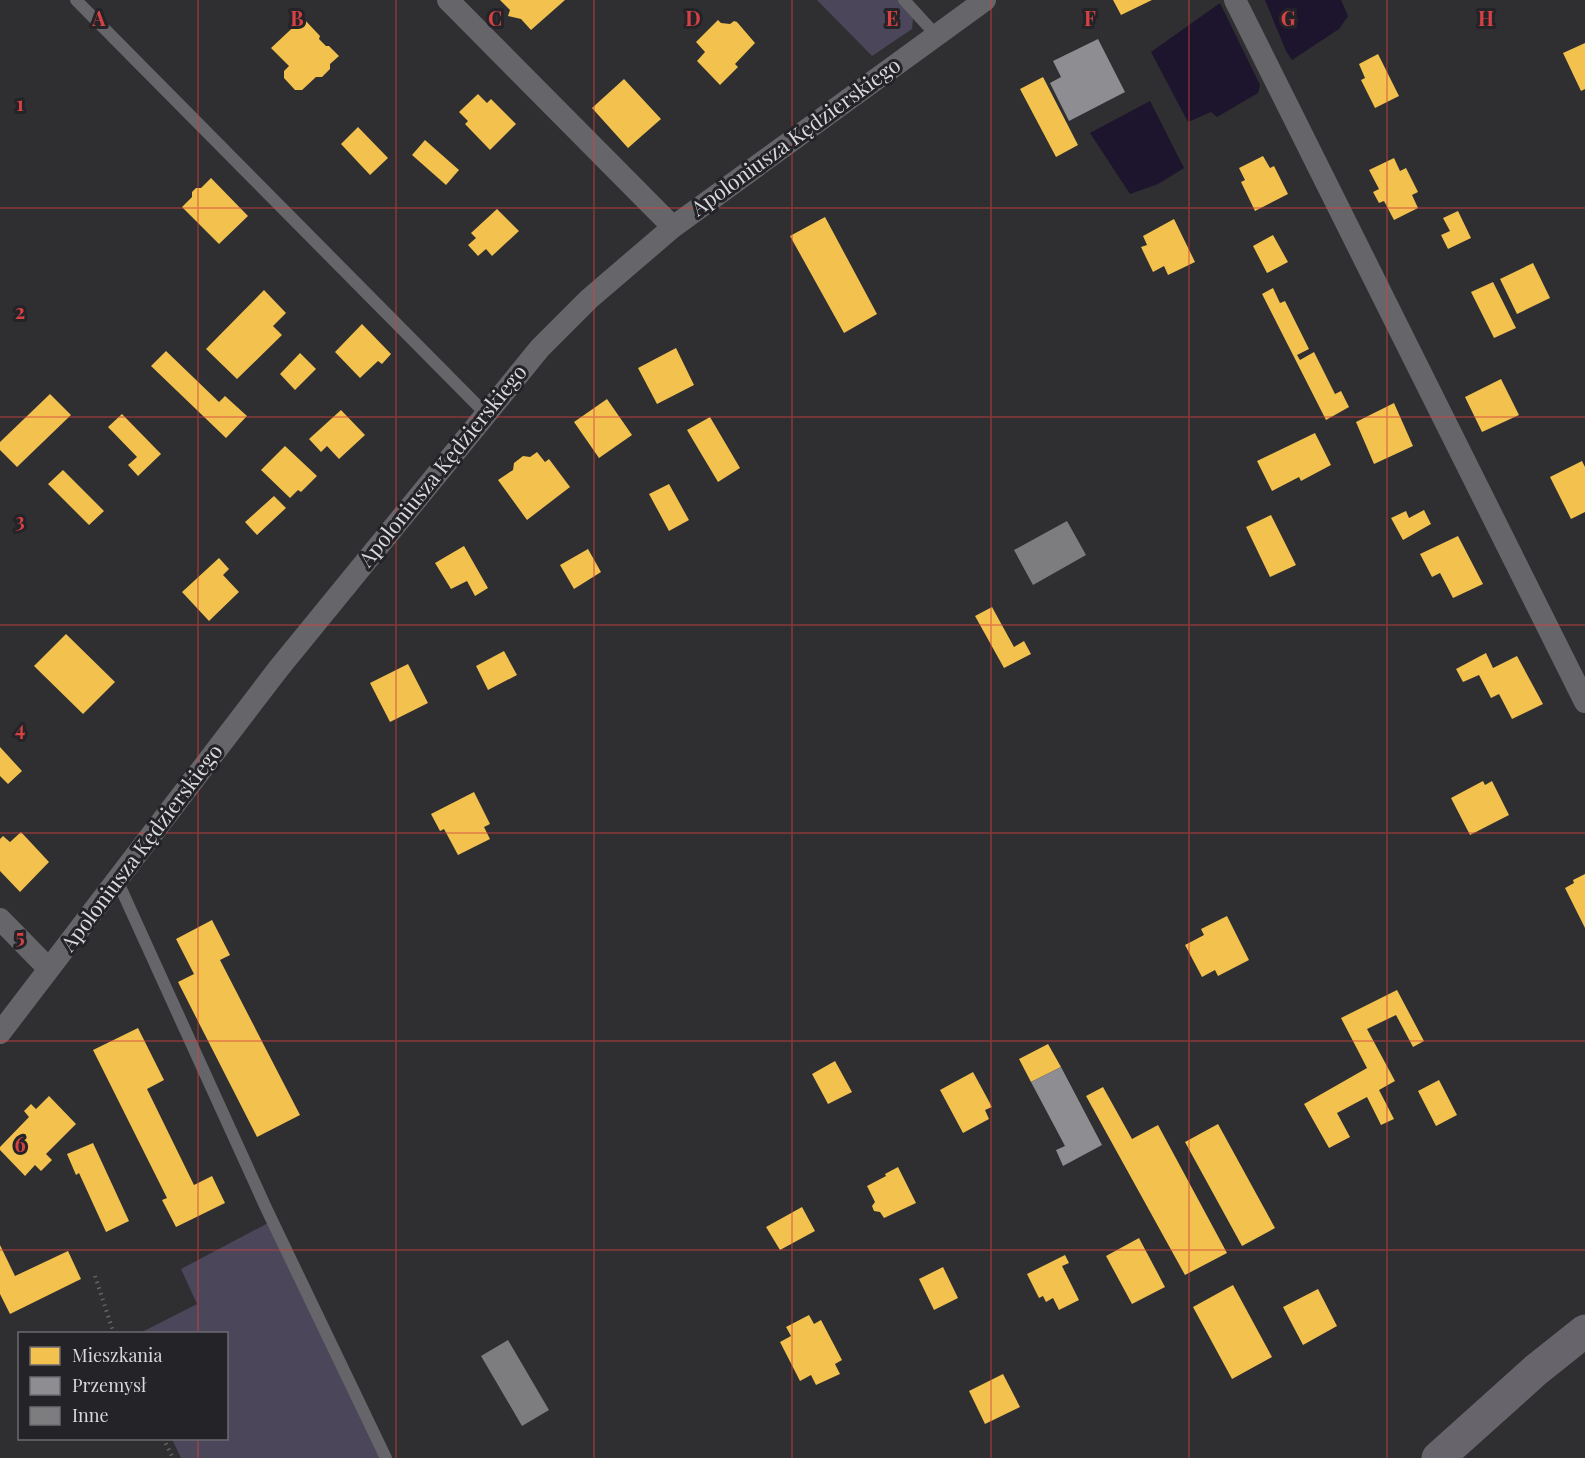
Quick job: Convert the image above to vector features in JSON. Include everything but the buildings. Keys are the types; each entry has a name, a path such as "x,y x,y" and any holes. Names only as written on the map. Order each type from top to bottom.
{"main road":[{"path":"1438,1458 1585,1331"}],"street":[{"path":"448,0 673,227"},
{"name":"Apoloniusza Kędzierskiego","path":"0,1033 279,668 540,348 589,299 673,227 985,0"},
{"path":"1235,0 1585,702"},
{"path":"0,919 49,969"}],"lane":[{"path":"76,0 485,413"},
{"path":"904,0 936,35"},
{"path":"117,880 267,1210 386,1458"}],"path":[{"path":"95,1276 113,1332"},
{"path":"164,1440 173,1458"}],"shaded area":[{"path":"817,0 898,0 913,19 912,29 872,56"},
{"path":"1265,0 1341,0 1348,16 1339,29 1292,60"},
{"path":"1220,3 1260,85 1258,93 1217,117 1211,112 1188,122 1151,52"},
{"path":"1150,101 1184,168 1158,184 1130,194 1090,133"},
{"path":"268,1223 381,1458 181,1458 172,1440 228,1440 228,1332 142,1332 197,1304 181,1269"}]}
